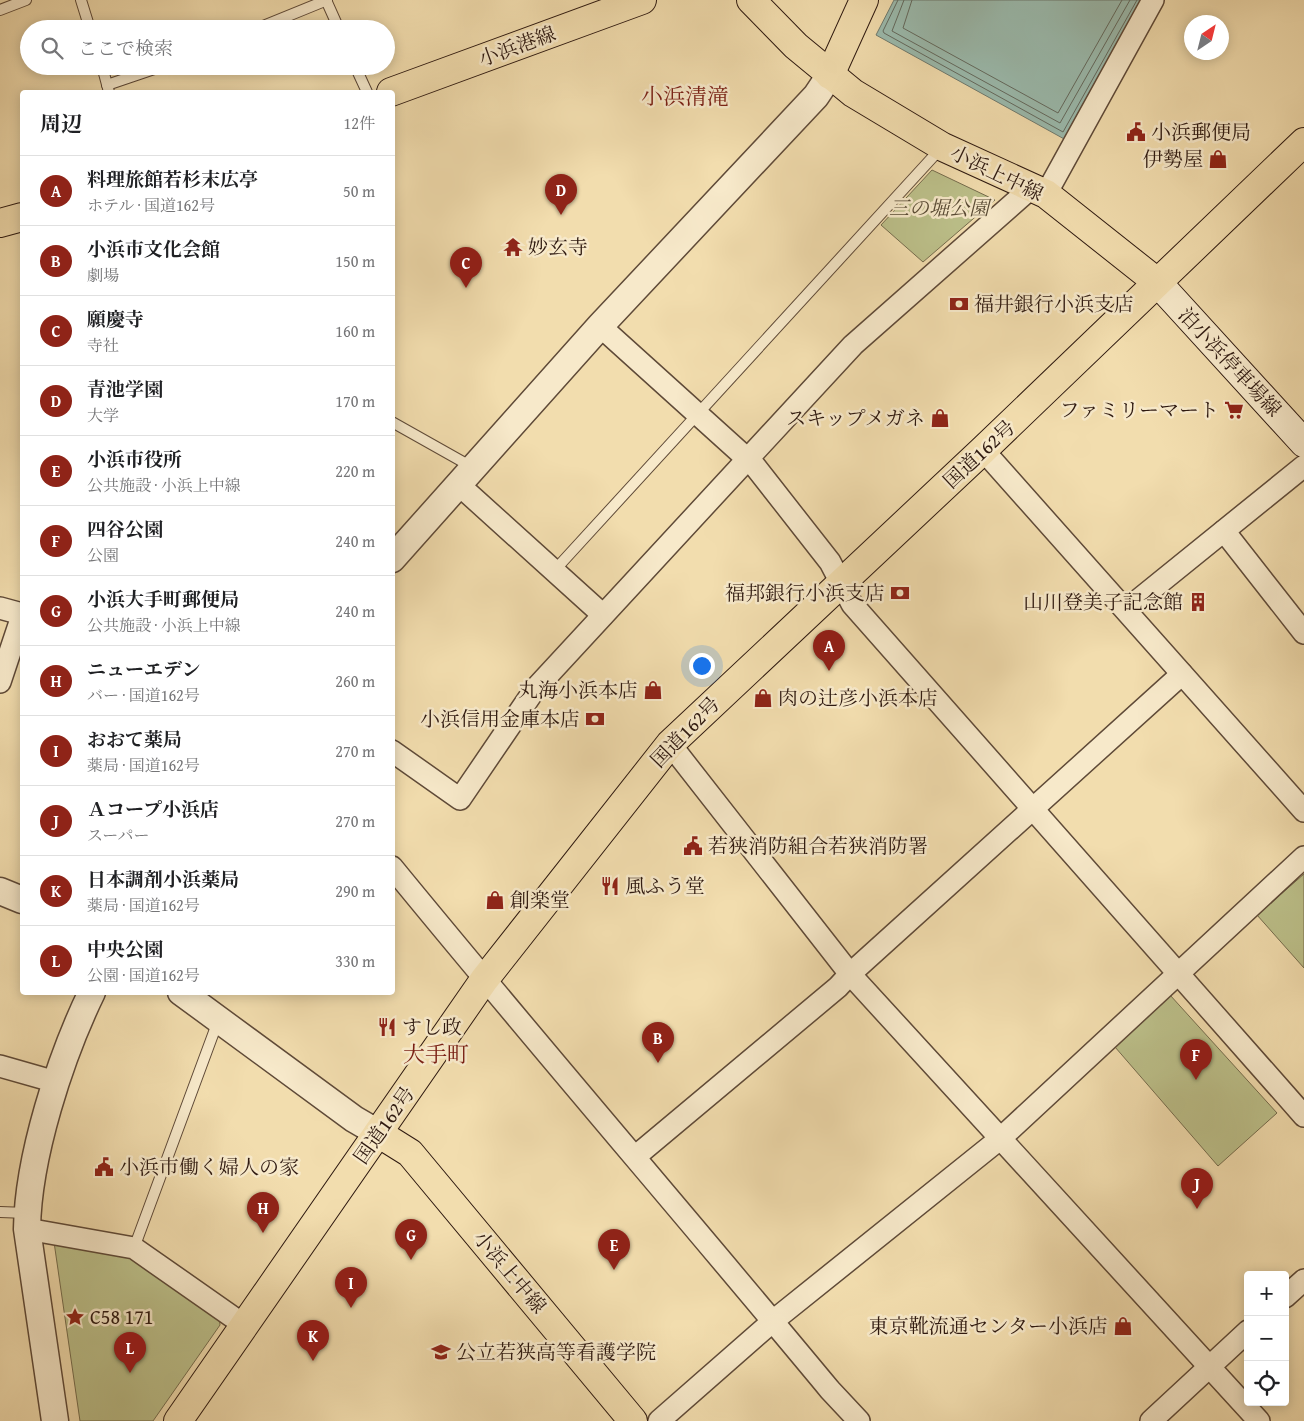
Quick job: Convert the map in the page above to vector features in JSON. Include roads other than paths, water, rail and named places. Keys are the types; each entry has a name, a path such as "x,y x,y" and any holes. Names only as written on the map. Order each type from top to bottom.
{"main road":[{"name":"小浜港線","path":"395,91 642,0"},
{"path":"751,0 796,46 830,75 864,0"},
{"name":"小浜上中線","path":"830,75 853,93 895,120 943,147 1038,191 1157,282"},
{"name":"国道162号","path":"178,1421 484,980 670,744 839,583 983,450 1304,142"},
{"path":"0,223 20,218"},
{"name":"泊小浜停車場線","path":"1157,282 1304,443"},
{"name":"小浜上中線","path":"378,1133 410,1152 633,1421"}],"street":[{"path":"395,753 460,799 535,689 853,345 1038,191 1153,0"},
{"path":"395,556 600,326 816,96 830,75"},
{"path":"600,326 754,465 830,562 839,583 852,604 1304,1116"},
{"path":"983,450 1304,811"},
{"path":"1126,610 1304,466"},
{"path":"466,476 554,571 603,615"},
{"path":"1224,531 1304,633"},
{"path":"0,608 20,620"},
{"path":"0,682 20,627"},
{"path":"636,1156 838,987 1031,808 1182,674"},
{"path":"670,744 850,974 1260,1421"},
{"path":"659,1421 773,1321 1001,1138 1304,858"},
{"path":"395,871 484,980 636,1156 830,1390 859,1421"},
{"path":"0,891 20,899"},
{"path":"54,1421 27,1221 35,1164 56,1082 91,995"},
{"path":"185,995 354,1119 378,1133"},
{"path":"0,1066 56,1082"},
{"path":"27,1221 134,1248 244,1325"},
{"path":"1289,1293 1304,1280"},
{"path":"1151,1421 1244,1335"}],"lane":[{"path":"0,10 26,0"},
{"path":"81,0 87,20"},
{"path":"278,20 326,0 335,20"},
{"path":"104,75 108,89 141,75"},
{"path":"359,75 366,90"},
{"path":"554,571 943,147"},
{"path":"395,424 466,476"},
{"path":"134,1248 218,1020"},
{"path":"0,1212 27,1221"}],"water":[{"path":"894,0 1143,0 1066,140 876,35"}],"place":[{"name":"小浜郵便局","path":"1136,132"},
{"name":"伊勢屋","path":"1218,159"},
{"name":"青池学園","path":"561,215"},
{"name":"妙玄寺","path":"513,247"},
{"name":"願慶寺","path":"466,288"},
{"name":"福井銀行小浜支店","path":"959,304"},
{"name":"ファミリーマート","path":"1234,410"},
{"name":"スキップメガネ","path":"940,418"},
{"name":"福邦銀行小浜支店","path":"900,593"},
{"name":"山川登美子記念館","path":"1198,602"},
{"name":"料理旅館若杉末広亭","path":"829,671"},
{"name":"丸海小浜本店","path":"653,690"},
{"name":"肉の辻彦小浜本店","path":"763,698"},
{"name":"小浜信用金庫本店","path":"595,719"},
{"name":"若狭消防組合若狭消防署","path":"693,846"},
{"name":"風ふう堂","path":"610,886"},
{"name":"創楽堂","path":"495,900"},
{"name":"すし政","path":"387,1027"},
{"name":"小浜市文化会館","path":"658,1063"},
{"name":"四谷公園","path":"1196,1080"},
{"name":"小浜市働く婦人の家","path":"104,1167"},
{"name":"Ａコープ小浜店","path":"1197,1209"},
{"name":"ニューエデン","path":"263,1233"},
{"name":"小浜大手町郵便局","path":"411,1260"},
{"name":"小浜市役所","path":"614,1270"},
{"name":"おおて薬局","path":"351,1308"},
{"name":"C58 171","path":"75,1317"},
{"name":"東京靴流通センター小浜店","path":"1123,1326"},
{"name":"公立若狭高等看護学院","path":"441,1352"},
{"name":"日本調剤小浜薬局","path":"313,1361"},
{"name":"中央公園","path":"130,1373"}],"district":[{"name":"小浜清滝","path":"685,96"},
{"name":"大手町","path":"436,1054"}],"park label":[{"name":"三の堀公園","path":"939,208"}]}
